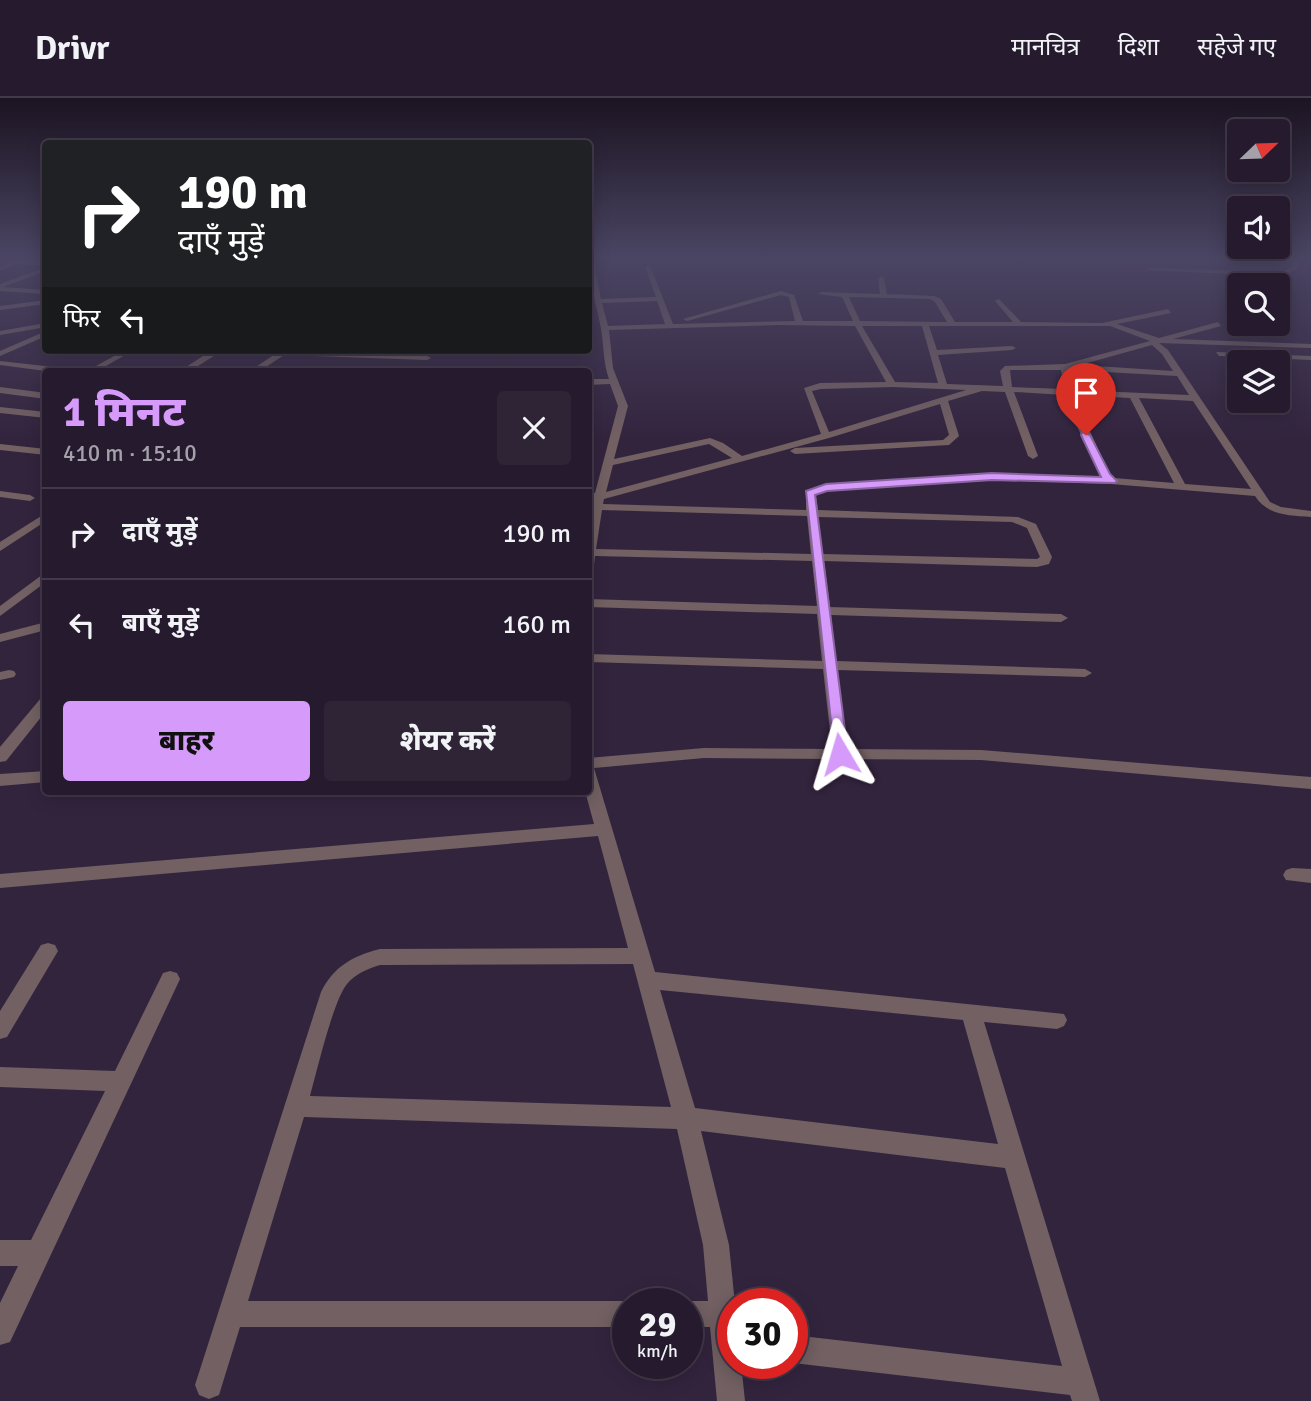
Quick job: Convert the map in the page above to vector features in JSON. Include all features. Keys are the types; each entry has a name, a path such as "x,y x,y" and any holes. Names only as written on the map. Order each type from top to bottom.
{"street":[{"path":"592,528 595,500 609,464 623,406 609,368 602,318"},
{"path":"667,318 669,325"},
{"path":"669,325 694,318"},
{"path":"798,318 800,324"},
{"path":"855,318 892,384"},
{"path":"948,318 953,325"},
{"path":"1013,318 1019,325"},
{"path":"605,328 800,324 1112,325 1141,318"},
{"path":"1065,368 1218,324"},
{"path":"925,325 943,386"},
{"path":"1112,325 1156,342 1311,346"},
{"path":"0,333 42,326"},
{"path":"0,354 42,335"},
{"path":"26,342 42,344"},
{"path":"1156,342 1266,504 1279,510 1311,514"},
{"path":"933,353 1012,348"},
{"path":"97,368 123,354"},
{"path":"189,368 213,354"},
{"path":"259,368 280,354"},
{"path":"369,354 427,358"},
{"path":"1219,354 1227,355"},
{"path":"1290,358 1311,358"},
{"path":"0,363 42,368"},
{"path":"1033,456 1008,389 1004,371 1008,368 1179,374"},
{"path":"1065,368 1076,414 1105,476 1111,481"},
{"path":"592,382 614,381"},
{"path":"826,436 807,394 811,387 892,384 1196,398"},
{"path":"595,500 826,436 982,388"},
{"path":"0,390 42,395"},
{"path":"0,408 28,393"},
{"path":"1133,395 1181,487"},
{"path":"764,453 946,443 952,441 954,436 943,400"},
{"path":"0,408 42,414"},
{"path":"609,464 710,442 720,445 740,459"},
{"path":"0,447 42,452"},
{"path":"0,457 12,449"},
{"path":"840,754 810,493 826,487 992,477 1111,481 1259,493"},
{"path":"0,494 30,498"},
{"path":"592,556 817,557 1037,563 1045,561 1046,557 1032,526 1014,519 812,512 595,500"},
{"path":"0,547 42,519"},
{"path":"0,535 16,537"},
{"path":"0,612 42,579"},
{"path":"592,603 1061,618"},
{"path":"0,638 42,627"},
{"path":"592,658 1085,673"},
{"path":"0,757 42,706"},
{"path":"592,763 704,753 981,755 1311,783"},
{"path":"0,780 42,776"},
{"path":"592,786 685,1118 716,1245 721,1288"},
{"path":"0,881 604,829"},
{"path":"0,1030 48,951"},
{"path":"209,1385 331,992 340,975 359,962 380,957 639,956"},
{"path":"0,1332 170,979"},
{"path":"646,980 1057,1020"},
{"path":"808,1351 1083,1392 971,1012"},
{"path":"0,1077 121,1081"},
{"path":"295,1107 685,1118 1015,1158"},
{"path":"0,1252 38,1254"},
{"path":"231,1314 612,1314"},
{"path":"730,1379 731,1401"}],"route":[{"path":"840,754 810,493 826,487 992,477 1111,481 1105,476 1086,435"}]}
